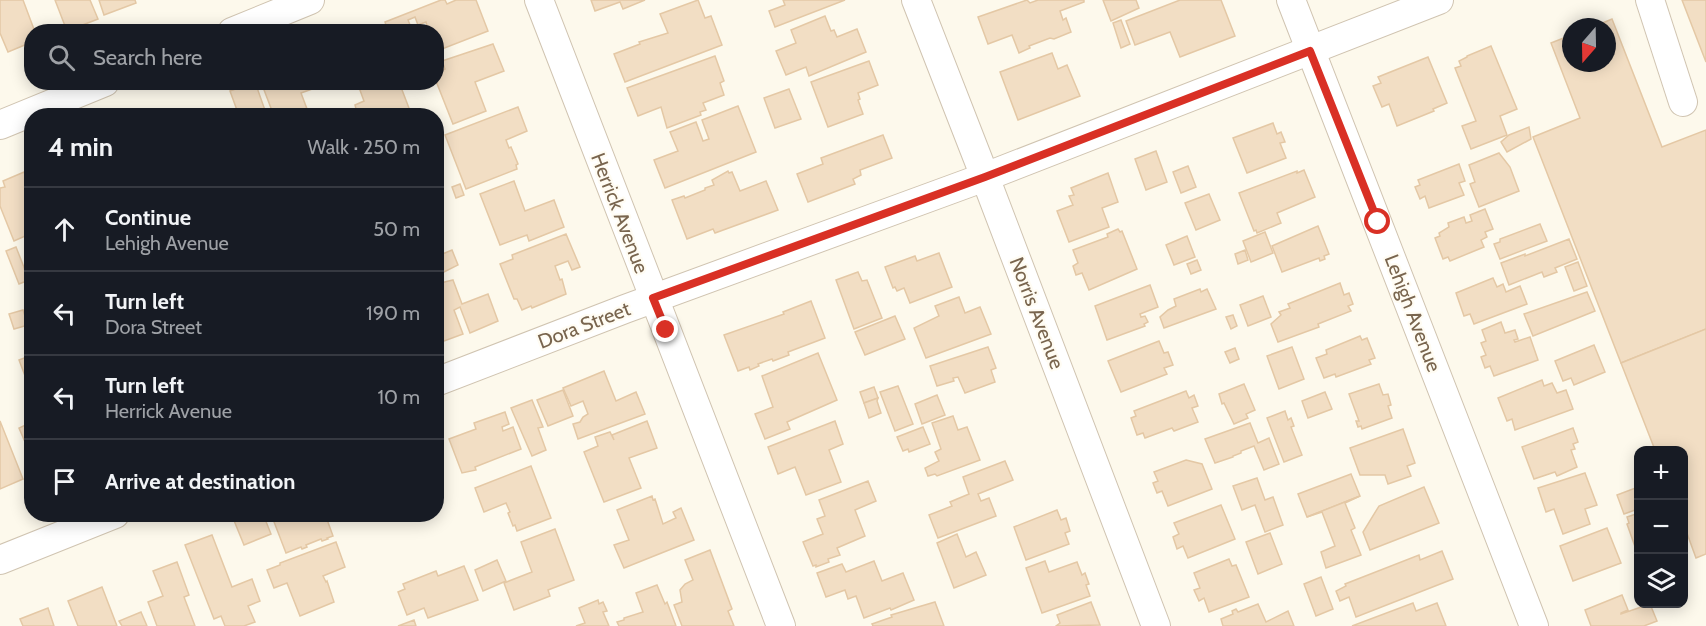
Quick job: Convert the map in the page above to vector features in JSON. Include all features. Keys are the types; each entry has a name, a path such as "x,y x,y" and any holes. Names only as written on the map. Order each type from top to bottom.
{"street":[{"path":"252,24 310,0"},
{"name":"Herrick Avenue","path":"539,0 781,626"},
{"name":"Norris Avenue","path":"916,0 1156,626"},
{"name":"Lehigh Avenue","path":"1291,0 1534,626"},
{"name":"Dora Street","path":"444,379 653,298 985,177 1439,0"},
{"path":"1650,0 1683,102"},
{"path":"42,108 85,90"},
{"path":"0,125 24,115"},
{"path":"0,560 95,522"}],"building":[{"path":"0,0 23,0 32,24 24,24 24,45 8,52 0,33"},
{"path":"55,0 90,0 98,19 85,24 64,24"},
{"path":"99,0 135,0 136,3 104,15"},
{"path":"441,0 445,0 447,4 456,0 476,0 488,31 444,48 444,24 427,24 426,22 418,24 415,17 408,20 410,24 386,24 385,22"},
{"path":"591,0 645,0 623,9 620,2 595,11"},
{"path":"698,0 705,18 711,16 722,45 625,82 614,54 640,44 639,42 668,33 660,14"},
{"path":"783,0 845,0 775,27 769,11 785,5"},
{"path":"1027,0 1030,3 1038,0 1084,0 1084,2 1060,11 1063,20 1066,18 1071,32 1029,46 1030,48 1019,53 1012,35 988,44 978,17"},
{"path":"1103,0 1136,0 1139,8 1111,21"},
{"path":"1180,0 1221,0 1235,36 1180,57 1170,32 1135,45 1126,21"},
{"path":"1682,0 1706,0 1706,62"},
{"path":"825,16 831,31 834,30 837,37 857,29 866,52 809,76 806,67 786,75 776,51 796,43 791,30"},
{"path":"1121,20 1130,44 1121,48 1113,23"},
{"path":"1616,29 1662,147 1706,130 1706,329 1621,363 1533,137 1580,118 1562,72 1616,72"},
{"path":"1562,39 1562,71 1551,43"},
{"path":"493,44 504,71 475,82 486,111 453,124 440,90 444,90 444,60"},
{"path":"1491,46 1517,109 1500,116 1507,135 1471,149 1462,126 1476,121 1455,68 1461,66 1459,61 1467,56"},
{"path":"1052,53 1058,69 1067,65 1080,96 1018,120 1000,72"},
{"path":"715,56 724,81 720,83 724,95 703,103 706,110 700,112 701,115 667,128 661,107 638,116 627,88"},
{"path":"1428,57 1447,103 1433,109 1434,111 1397,126 1389,104 1382,107 1373,86 1381,83 1378,77"},
{"path":"869,61 878,85 858,93 863,114 828,127 811,82"},
{"path":"789,89 801,119 775,128 764,98"},
{"path":"258,90 264,108 236,108 230,91"},
{"path":"264,90 309,90 301,93 307,108 271,108"},
{"path":"360,90 402,90 409,108 356,108 355,105 364,101"},
{"path":"738,106 756,152 665,188 654,160 678,151 670,132 696,122 703,141 709,139 702,120"},
{"path":"518,107 527,131 506,140 518,164 517,169 466,189 445,135"},
{"path":"1273,123 1277,134 1281,132 1285,142 1280,143 1286,158 1247,173 1233,138"},
{"path":"1529,127 1531,139 1507,152 1501,142 1509,135"},
{"path":"883,135 892,158 860,170 861,175 853,179 855,184 808,202 797,174 823,164 821,158"},
{"path":"1156,151 1167,182 1146,190 1135,159"},
{"path":"1499,153 1510,167 1519,191 1479,207 1470,184 1475,182 1469,165"},
{"path":"1459,164 1465,181 1459,183 1464,195 1429,208 1425,196 1420,199 1415,187 1420,185 1418,180"},
{"path":"1188,166 1196,187 1181,193 1173,172"},
{"path":"1304,170 1315,197 1277,213 1281,223 1257,233 1256,230 1254,231 1239,193"},
{"path":"728,171 732,172 740,191 766,181 778,210 715,233 713,229 687,239 672,200 684,196 685,198 705,190 714,185 712,180"},
{"path":"24,172 24,237 14,241 0,206 0,188 5,187 3,181"},
{"path":"1108,173 1118,202 1102,208 1109,227 1069,242 1057,211 1073,205 1069,196 1074,195 1071,188"},
{"path":"514,181 525,211 554,200 564,227 529,241 527,235 500,245 480,194"},
{"path":"460,184 464,195 456,198 452,187"},
{"path":"1209,194 1220,220 1196,230 1185,203"},
{"path":"1485,209 1493,229 1485,232 1487,237 1481,240 1484,247 1450,261 1448,257 1443,259 1435,238 1440,236 1439,233 1449,227 1448,223 1464,217 1466,223 1472,221 1470,215"},
{"path":"1540,224 1547,241 1500,259 1494,244 1500,242 1500,239"},
{"path":"1318,226 1329,254 1320,261 1319,258 1282,272 1272,246"},
{"path":"1118,229 1122,231 1137,269 1089,290 1082,273 1076,275 1073,266 1078,263 1073,250 1108,237 1107,234"},
{"path":"1265,232 1273,253 1251,262 1243,241"},
{"path":"566,234 580,267 572,270 568,261 555,266 566,294 522,310 517,299 514,299 500,264 513,259 512,255"},
{"path":"1187,236 1195,257 1174,265 1166,245"},
{"path":"1569,239 1577,259 1555,268 1557,272 1544,277 1542,272 1509,285 1501,263"},
{"path":"16,247 24,267 24,282 19,284 6,251"},
{"path":"452,250 458,265 444,272 444,253"},
{"path":"1245,250 1248,260 1238,264 1235,254"},
{"path":"939,253 952,287 910,303 904,288 897,291 895,287 893,288 885,267 915,256 917,261"},
{"path":"1197,260 1201,270 1191,274 1187,264"},
{"path":"1578,262 1587,286 1574,291 1565,267"},
{"path":"858,272 862,281 867,280 882,318 854,329 836,280"},
{"path":"1493,278 1497,287 1503,284 1506,292 1520,286 1527,304 1474,324 1470,314 1464,316 1456,293"},
{"path":"453,280 462,304 488,294 498,321 470,333 460,307 454,310 463,334 444,341 444,282"},
{"path":"1340,283 1344,295 1349,293 1353,304 1348,306 1351,311 1318,324 1319,327 1278,342 1271,324 1281,315 1279,312 1290,308 1288,304"},
{"path":"1150,285 1158,307 1140,314 1141,317 1145,316 1148,322 1144,324 1145,326 1107,340 1095,306"},
{"path":"1200,289 1201,292 1207,289 1216,309 1164,328 1160,317 1176,306 1174,299"},
{"path":"1587,292 1595,311 1533,336 1524,314"},
{"path":"1263,296 1271,317 1248,326 1240,305"},
{"path":"959,297 965,313 980,307 991,334 926,358 914,328 939,316 935,306"},
{"path":"811,301 825,338 788,352 789,355 758,364 759,366 750,370 749,367 738,371 724,335 784,314 783,312"},
{"path":"23,310 24,326 14,329 9,314"},
{"path":"1233,315 1237,326 1231,329 1226,317"},
{"path":"895,316 905,339 865,355 855,332"},
{"path":"1501,322 1505,333 1515,330 1518,339 1514,340 1515,342 1530,337 1538,360 1494,376 1490,366 1485,368 1481,357 1486,355 1481,343 1486,341 1482,330"},
{"path":"1706,329 1706,554 1696,558 1688,536 1688,446 1653,446 1621,363"},
{"path":"1360,336 1362,340 1367,338 1375,358 1369,360 1371,364 1336,377 1335,374 1324,378 1316,358 1327,354 1326,350"},
{"path":"1159,341 1164,353 1168,352 1173,365 1164,368 1167,374 1121,392 1108,361"},
{"path":"1594,345 1605,372 1574,385 1571,378 1563,381 1555,361"},
{"path":"988,347 996,368 991,370 995,382 965,393 958,377 953,378 954,381 937,386 930,366"},
{"path":"1292,347 1304,379 1279,389 1267,356"},
{"path":"1235,348 1239,359 1230,363 1225,352"},
{"path":"818,353 837,400 787,422 790,429 765,439 755,414 773,407 762,376"},
{"path":"24,358 24,373 19,360"},
{"path":"604,371 616,401 636,392 645,414 578,439 573,424 580,422 588,414 583,401 571,406 563,388"},
{"path":"1542,380 1544,386 1552,383 1557,393 1566,390 1573,409 1515,430 1512,419 1507,421 1498,398"},
{"path":"1244,384 1255,410 1246,414 1248,418 1234,424 1219,394"},
{"path":"1379,384 1383,395 1388,394 1391,405 1388,406 1392,418 1362,429 1361,426 1358,427 1356,421 1359,421 1349,394"},
{"path":"898,386 913,424 895,431 880,392"},
{"path":"874,387 878,398 864,403 860,392"},
{"path":"563,390 573,416 548,426 537,400"},
{"path":"1186,391 1189,398 1194,395 1198,406 1192,408 1198,422 1145,438 1143,433 1137,435 1131,418 1136,416 1134,411"},
{"path":"1325,392 1332,409 1308,418 1302,401"},
{"path":"937,395 945,415 922,424 915,404"},
{"path":"878,398 881,413 869,418 864,403"},
{"path":"532,400 543,427 538,428 546,450 532,456 511,408"},
{"path":"1285,411 1288,420 1291,418 1294,426 1291,427 1302,455 1284,462 1267,418"},
{"path":"505,412 509,424 502,427 503,431 513,427 521,449 475,467 476,470 462,473 449,439 476,429 474,423"},
{"path":"953,416 958,430 967,427 980,460 937,476 935,474 928,476 925,468 939,461 935,452 941,449 932,423"},
{"path":"0,421 23,479 0,489"},
{"path":"647,421 657,448 629,458 641,488 604,502 584,452 598,446 595,437 610,432 614,440 612,435"},
{"path":"835,421 843,444 829,450 841,482 806,495 795,467 778,474 768,447"},
{"path":"1250,423 1258,443 1269,438 1279,464 1264,470 1254,446 1215,463 1205,439"},
{"path":"24,426 24,440 19,428"},
{"path":"923,427 930,444 909,452 908,449 903,451 897,437"},
{"path":"1573,428 1578,442 1573,444 1575,449 1571,450 1577,467 1557,476 1555,472 1534,479 1522,447"},
{"path":"1403,429 1415,463 1407,466 1411,476 1388,484 1385,475 1360,475 1350,448"},
{"path":"1186,460 1202,464 1212,489 1168,506 1162,491 1157,493 1153,483 1158,481 1154,472"},
{"path":"1005,461 1013,480 978,494 981,501 989,498 996,516 938,538 929,515 952,506 950,502 969,494 963,477"},
{"path":"531,466 551,518 517,531 515,525 513,526 506,503 484,512 475,488"},
{"path":"1585,473 1597,505 1585,509 1590,524 1563,534 1554,509 1546,512 1538,488"},
{"path":"1351,474 1360,496 1307,517 1298,494"},
{"path":"1257,478 1265,500 1273,497 1283,525 1265,532 1255,505 1242,510 1233,486"},
{"path":"868,481 876,501 855,510 865,536 837,548 840,555 828,559 829,562 813,566 803,542 823,534 817,519 825,516 819,500"},
{"path":"1424,487 1439,523 1370,550 1363,532 1379,506"},
{"path":"1634,489 1634,510 1624,514 1617,495"},
{"path":"652,496 663,524 676,518 673,512 681,508 694,540 624,568 614,545 629,540 617,510"},
{"path":"1360,496 1345,503 1355,528 1351,530 1361,555 1326,568 1321,552 1335,546 1322,512 1307,517"},
{"path":"1221,505 1235,539 1188,558 1183,546 1177,549 1173,537 1179,534 1174,523"},
{"path":"1057,510 1061,520 1066,518 1070,531 1065,533 1069,544 1026,560 1014,527"},
{"path":"1634,515 1634,544 1627,524 1629,523 1627,517"},
{"path":"235,522 266,522 271,534 244,545"},
{"path":"274,522 328,522 333,536 286,553"},
{"path":"1607,528 1621,563 1573,581 1560,546"},
{"path":"555,529 574,580 548,590 550,596 514,610 504,583 532,572 521,542"},
{"path":"1270,533 1282,564 1258,574 1246,542"},
{"path":"957,534 966,557 976,552 986,575 954,588 937,543"},
{"path":"212,535 232,587 252,579 260,601 248,606 255,622 244,626 225,626 221,616 214,619 185,545"},
{"path":"336,542 345,567 323,576 334,602 300,616 287,583 274,588 267,570"},
{"path":"710,550 732,609 728,611 734,626 682,626 674,605 682,602 680,590 693,580 685,560"},
{"path":"1442,551 1453,579 1356,617 1349,597 1340,601 1336,591 1346,586 1345,584 1419,555 1420,560"},
{"path":"1229,559 1232,566 1236,565 1249,597 1209,612 1204,598 1199,601 1194,590 1200,588 1194,573"},
{"path":"497,560 506,581 483,591 475,570"},
{"path":"874,561 882,581 903,573 914,600 864,618 856,596 848,599 845,590 826,597 817,573 842,564 846,572"},
{"path":"1045,561 1049,572 1077,562 1082,575 1085,573 1090,596 1042,613 1026,568"},
{"path":"177,562 189,595 184,597 195,626 157,626 148,602 163,596 153,571"},
{"path":"464,566 478,600 428,618 424,608 407,615 398,592 405,589 403,584 436,571 438,576"},
{"path":"1321,577 1333,609 1316,616 1304,584"},
{"path":"657,585 665,604 667,602 676,626 619,626 617,622 643,612 636,593"},
{"path":"102,587 117,626 78,626 68,601"},
{"path":"1622,595 1628,610 1621,614 1638,608 1652,608 1657,621 1644,626 1591,626 1585,610"},
{"path":"598,600 599,604 603,602 607,611 603,612 609,626 576,626 585,623 579,608"},
{"path":"935,602 944,626 873,626 872,624 892,617 891,615"},
{"path":"1091,602 1100,625 1056,626 1060,623 1057,615"},
{"path":"1413,603 1416,611 1437,603 1446,626 1352,626"},
{"path":"1258,604 1266,622 1288,611 1294,626 1223,626 1221,619 1233,614 1232,611 1236,609 1238,612"},
{"path":"48,608 54,626 23,626 20,619"},
{"path":"141,612 147,626 122,626 119,621"},
{"path":"414,620 416,626 398,626"}],"route":[{"path":"666,330 653,298 985,177 1310,51 1378,222"}]}
